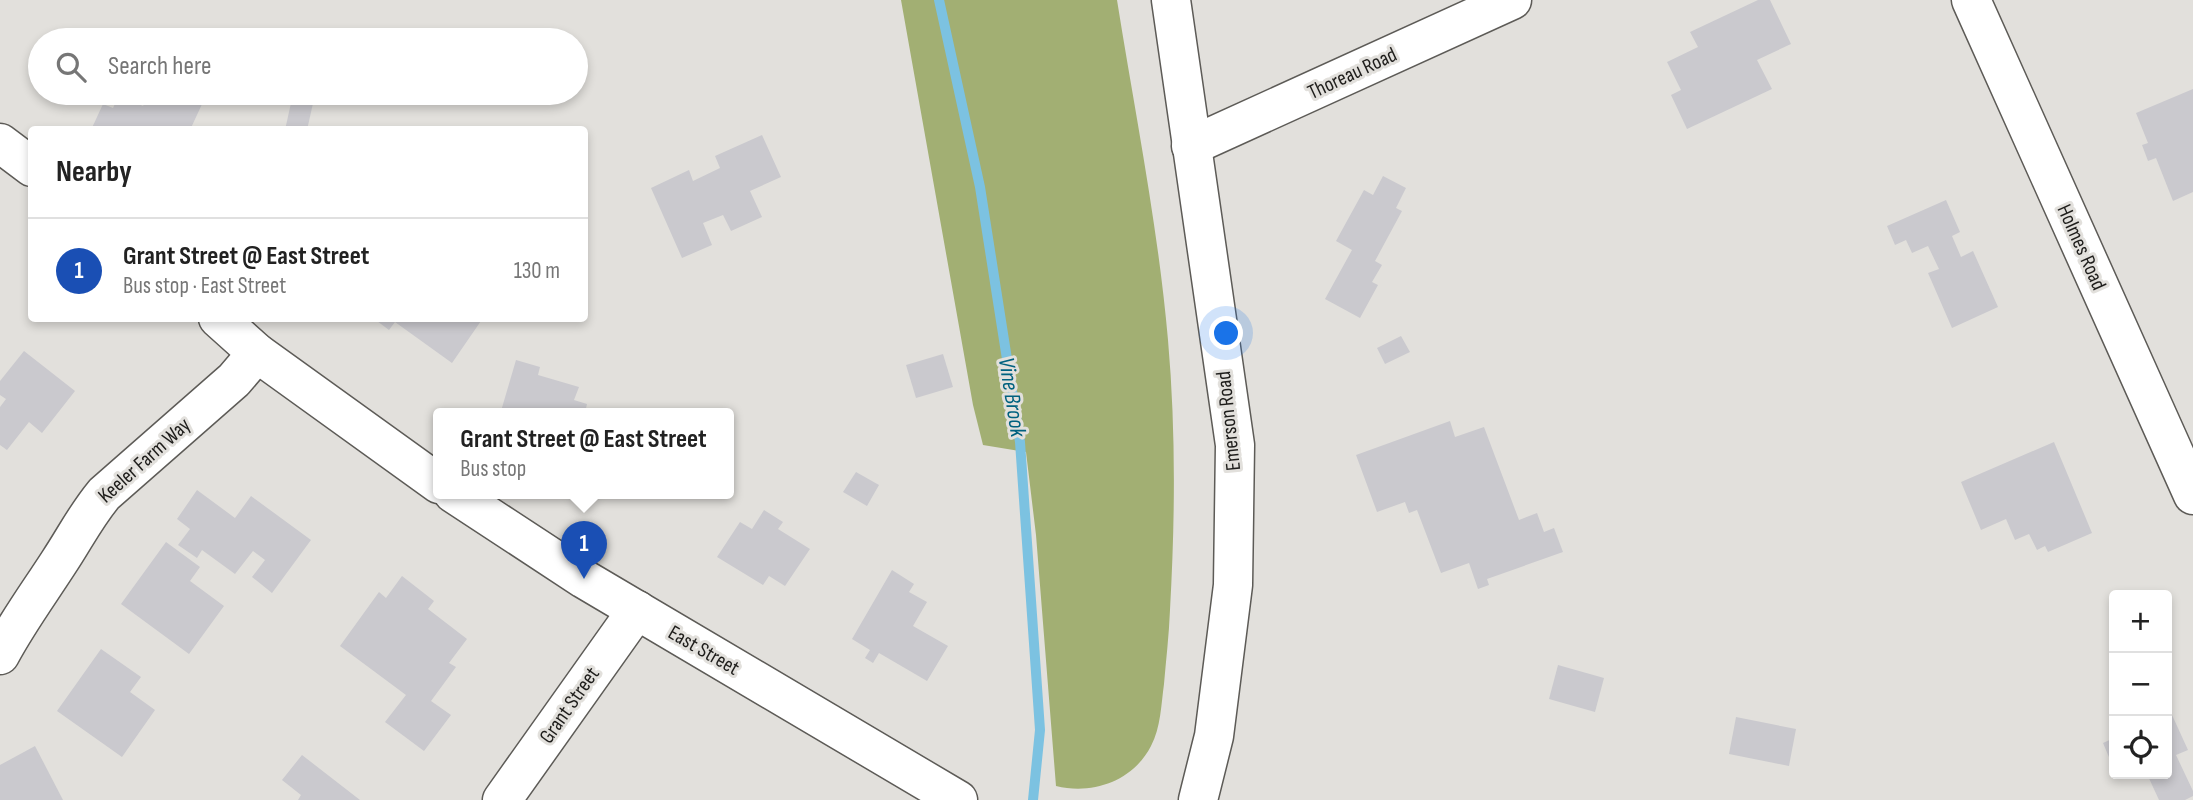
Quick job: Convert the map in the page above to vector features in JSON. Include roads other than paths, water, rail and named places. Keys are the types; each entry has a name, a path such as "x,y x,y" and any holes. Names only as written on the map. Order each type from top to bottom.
{"street":[{"name":"Emerson Road","path":"1171,0 1235,445 1233,585 1214,736 1198,800"},
{"name":"Thoreau Road","path":"1191,146 1512,0"},
{"name":"Holmes Road","path":"1971,0 2193,495"},
{"path":"0,143 28,164"},
{"path":"222,322 257,353 433,480"},
{"name":"Keeler Farm Way","path":"1,653 79,527 104,494 234,380 257,353"},
{"name":"East Street","path":"462,499 534,548 958,800"},
{"name":"Grant Street","path":"502,800 637,610"}],"waterway":[{"name":"Vine Brook","path":"939,0 980,187 1020,442 1040,730 1033,800"}],"place":[{"name":"Grant Street @ East Street","path":"584,579"}]}
